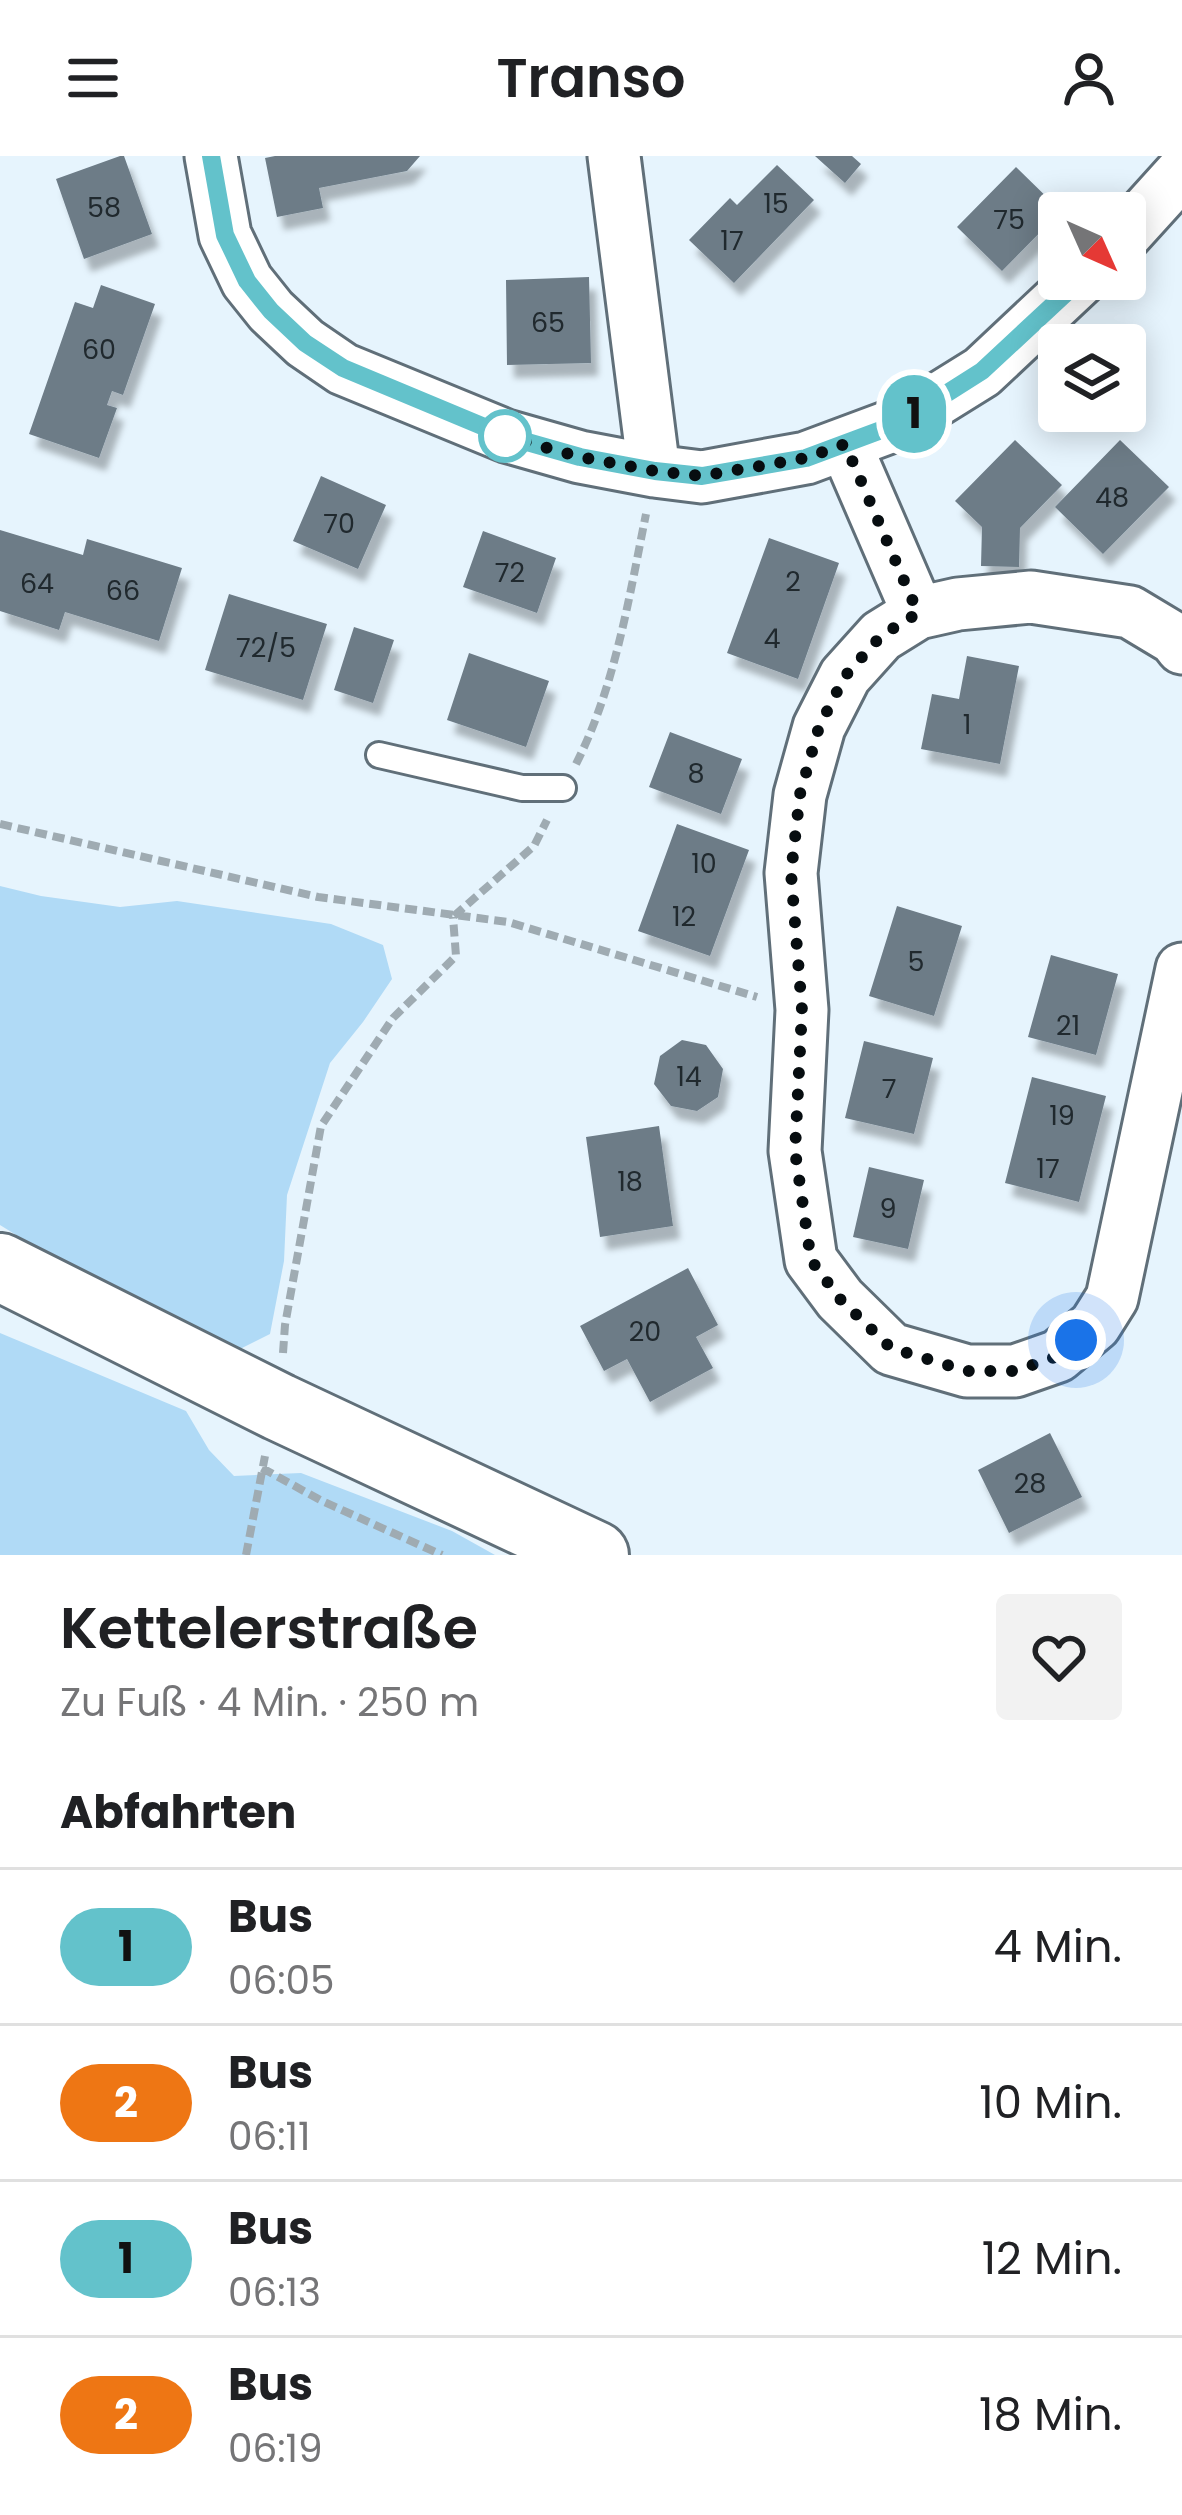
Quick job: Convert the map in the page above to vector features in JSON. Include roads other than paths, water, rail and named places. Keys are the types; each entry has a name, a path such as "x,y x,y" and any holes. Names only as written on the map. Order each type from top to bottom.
{"street":[{"path":"211,156 225,235 247,281 305,343 343,368 506,436 655,471 702,476 806,458 900,423 982,371 1058,300"},
{"path":"614,156 655,471"},
{"path":"1146,212 1182,172"},
{"path":"845,444 918,613"},
{"path":"1182,648 1130,612 1031,597 958,604 918,613 881,636 845,676 819,727 800,794 791,873 802,1010 795,1151 811,1260 840,1299 891,1348 967,1371 1015,1371 1058,1356 1095,1325 1112,1298 1182,969"},
{"path":"0,1268 270,1438 595,1555"}],"lane":[{"path":"379,755 522,788 563,788"}]}
